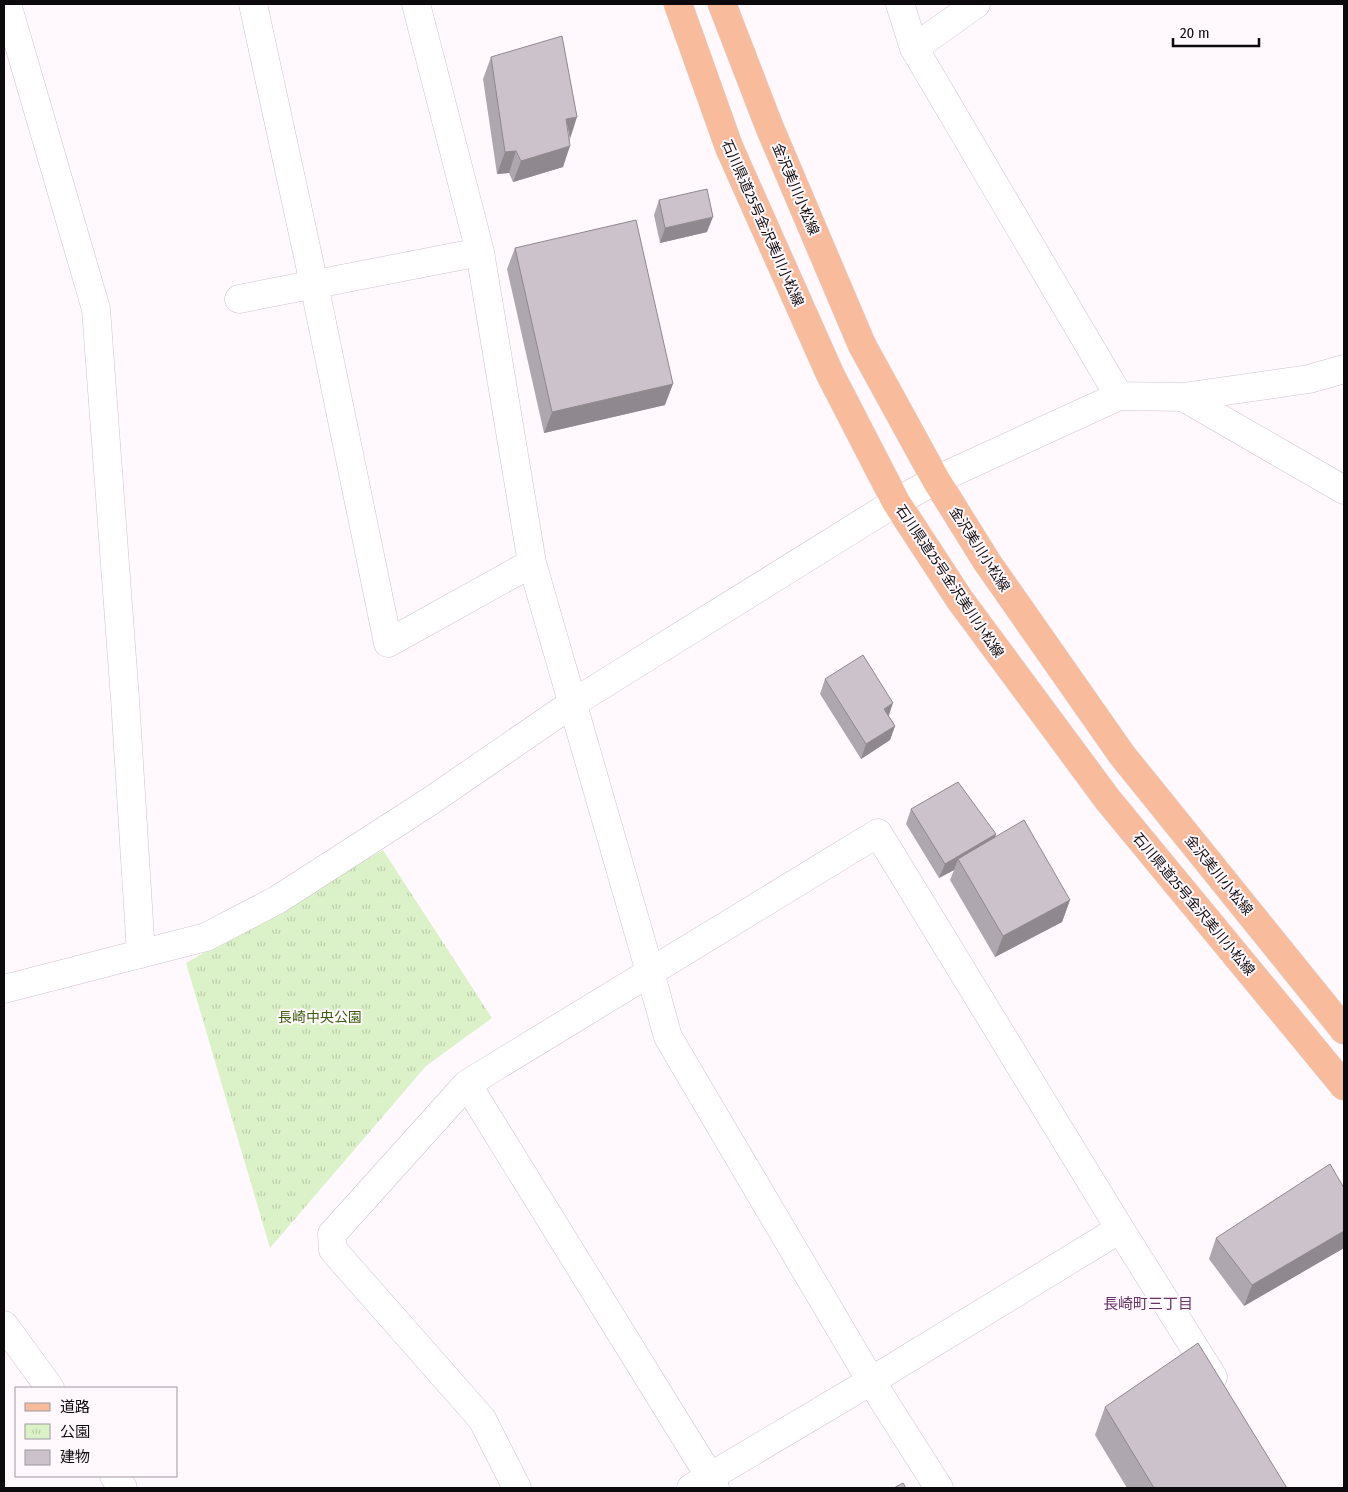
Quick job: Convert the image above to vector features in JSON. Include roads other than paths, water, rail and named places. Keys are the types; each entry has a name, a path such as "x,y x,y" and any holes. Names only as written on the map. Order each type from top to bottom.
{"main road":[{"name":"石川県道25号金沢美川小松線","path":"678,4 729,147 830,374 896,502 960,600 1108,800 1344,1086"},
{"name":"金沢美川小松線","path":"722,4 769,126 862,345 936,480 987,562 1122,755 1344,1030"}],"street":[{"path":"7,4 96,309 125,699 141,954"},
{"path":"253,4 314,284 388,643 532,563"},
{"path":"416,4 480,252 532,563 668,1037 871,1381 939,1488"},
{"path":"900,4 914,48 1119,396"},
{"path":"914,48 976,4"},
{"path":"239,299 480,252"},
{"path":"4,989 206,937 277,900 429,802 573,703 896,502 936,480 1119,396 1183,397 1309,379 1344,369"},
{"path":"1183,397 1344,490"},
{"path":"517,1488 482,1419 333,1250 332,1234 467,1084 878,833 1120,1229 1225,1396"},
{"path":"467,1084 705,1484 1120,1229"},
{"path":"4,1325 49,1387"},
{"path":"115,1477 123,1488"}],"district":[{"name":"長崎町三丁目","path":"1148,1304"}],"park label":[{"name":"長崎中央公園","path":"320,1017"}]}
